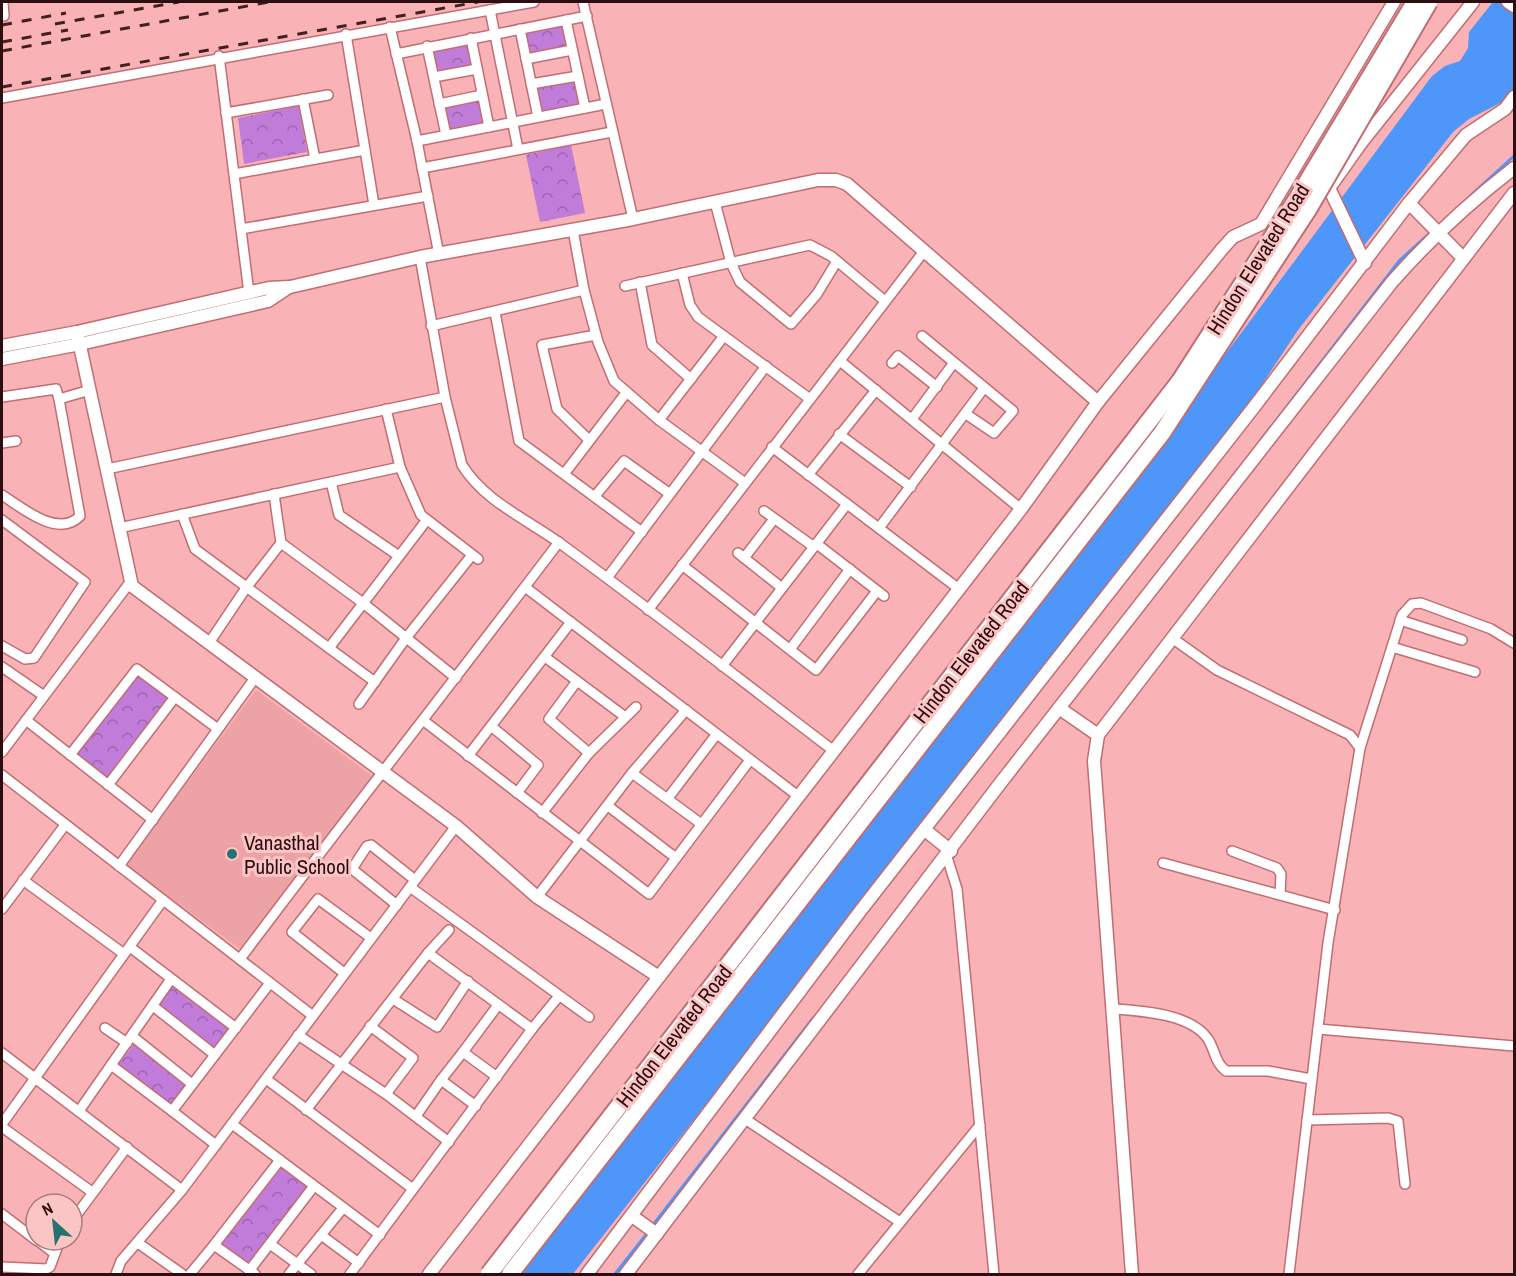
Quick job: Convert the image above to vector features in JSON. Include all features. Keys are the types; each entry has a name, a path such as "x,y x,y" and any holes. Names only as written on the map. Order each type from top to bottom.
{"highway":[{"name":"Hindon Elevated Road","path":"489,1275 1180,381 1295,202 1414,2"},
{"name":"Hindon Elevated Road","path":"510,1275 1162,434 1309,208 1429,2"}],"street":[{"path":"3,2 4,16"},
{"path":"2,98 219,56 534,2"},
{"path":"583,2 633,219"},
{"path":"429,1275 1021,509 1098,402 1222,249 1233,237 1261,224 1394,2"},
{"path":"1261,224 1276,229 1303,229 1386,111 1473,2"},
{"path":"1508,2 1515,6"},
{"path":"490,10 518,149"},
{"path":"396,54 587,16"},
{"path":"566,20 585,108"},
{"path":"390,27 417,141 439,255"},
{"path":"520,29 538,117"},
{"path":"346,34 374,205"},
{"path":"471,38 489,127"},
{"path":"427,46 446,135"},
{"path":"526,59 572,50"},
{"path":"219,56 249,293"},
{"path":"434,77 477,69"},
{"path":"531,84 578,76"},
{"path":"1344,83 1386,111"},
{"path":"226,113 328,95"},
{"path":"439,104 482,95"},
{"path":"587,1275 636,1218 861,910 930,834 1363,260 1466,135 1497,115 1514,97"},
{"path":"303,99 315,159"},
{"path":"417,141 606,104"},
{"path":"1497,115 1515,110"},
{"path":"422,168 612,132"},
{"path":"234,174 365,150"},
{"path":"626,1275 654,1232 746,1119 1059,708 1392,282 1439,233 1478,197 1515,168"},
{"path":"2,358 249,293 290,287 420,257 633,219 818,180 836,180 847,184 925,250 1098,402"},
{"path":"1331,192 1363,260"},
{"path":"1132,1275 1094,761 1098,735 1515,193"},
{"path":"241,229 428,196"},
{"path":"715,202 731,263 740,282 791,324 817,294 837,261"},
{"path":"1409,203 1463,258"},
{"path":"573,230 584,290 596,335 610,373 626,393 659,420 746,483"},
{"path":"625,285 810,245 837,261 885,301"},
{"path":"648,610 925,250"},
{"path":"420,257 445,397 462,465 468,475 500,504 559,542 834,751"},
{"path":"682,273 695,314 810,399"},
{"path":"640,282 653,348 692,379"},
{"path":"2,346 79,338 268,301 290,287"},
{"path":"431,326 584,290"},
{"path":"495,312 518,438 642,532"},
{"path":"589,440 557,409 542,345 596,335"},
{"path":"659,420 724,336"},
{"path":"922,336 953,364 1011,408 1012,414 994,433 966,414"},
{"path":"79,338 132,586 456,826 537,897 659,977"},
{"path":"892,363 898,356 937,387"},
{"path":"840,361 1021,509"},
{"path":"912,419 953,364"},
{"path":"607,578 766,366"},
{"path":"879,528 944,445 984,388"},
{"path":"2,398 56,389 80,516 72,522 52,524 2,495"},
{"path":"58,399 90,390"},
{"path":"808,474 876,390"},
{"path":"564,474 626,393"},
{"path":"107,469 445,397"},
{"path":"359,704 406,638 475,557 426,521 418,509 400,467 386,410"},
{"path":"839,434 911,487"},
{"path":"2,443 16,441"},
{"path":"772,447 959,589"},
{"path":"596,496 624,461 670,494"},
{"path":"119,528 400,467"},
{"path":"331,482 339,515 399,556"},
{"path":"274,494 281,543 363,603 456,678"},
{"path":"722,666 847,504"},
{"path":"682,565 791,648 816,670 880,594 850,569 764,511"},
{"path":"182,514 195,549 375,682"},
{"path":"2,519 85,582 34,658 25,659 2,645"},
{"path":"774,519 741,555 782,588"},
{"path":"329,648 426,521"},
{"path":"240,959 381,770 424,721 559,542"},
{"path":"209,643 246,588 281,543"},
{"path":"791,648 850,569"},
{"path":"2,752 131,581"},
{"path":"525,587 798,796"},
{"path":"1290,1275 1311,1079 1360,748 1400,620 1406,608 1412,604 1421,603 1491,629 1515,644"},
{"path":"1400,620 1462,640"},
{"path":"468,756 571,622"},
{"path":"1172,638 1217,670 1350,735 1360,748"},
{"path":"1392,647 1475,672"},
{"path":"545,657 624,716"},
{"path":"2,667 44,696"},
{"path":"70,754 136,669 218,729"},
{"path":"119,866 255,678"},
{"path":"577,681 549,719 589,753"},
{"path":"108,785 175,697"},
{"path":"542,813 589,753 624,716 636,707"},
{"path":"1059,708 1098,735"},
{"path":"537,897 632,772 686,710"},
{"path":"26,720 153,820"},
{"path":"424,721 649,894 700,823 750,760"},
{"path":"491,726 538,765 517,793"},
{"path":"668,798 716,735"},
{"path":"632,772 700,823"},
{"path":"2,775 313,1016"},
{"path":"608,806 676,858"},
{"path":"2,909 65,825"},
{"path":"116,1275 122,1261 182,1190 456,826"},
{"path":"930,834 949,852 957,889 994,1275"},
{"path":"397,905 352,869 367,846 371,845 413,884 589,1017"},
{"path":"1232,851 1277,868 1281,874 1280,894"},
{"path":"1163,862 1335,910"},
{"path":"23,880 171,979 236,1028"},
{"path":"344,973 292,932 318,899 372,938"},
{"path":"92,1192 2,1126 163,900"},
{"path":"306,1110 428,952 449,930"},
{"path":"428,952 532,1029"},
{"path":"79,1111 171,979"},
{"path":"393,999 437,1027 468,981"},
{"path":"172,1111 270,983"},
{"path":"350,1275 532,1029 559,996"},
{"path":"416,1116 498,1005"},
{"path":"153,1006 215,1055"},
{"path":"1113,1009 1152,1011 1196,1029 1207,1038 1219,1064 1226,1071 1268,1071 1311,1079"},
{"path":"370,1026 413,1058 386,1094"},
{"path":"105,1028 129,1039 192,1084"},
{"path":"1318,1029 1515,1046"},
{"path":"298,1035 386,1094 449,1142"},
{"path":"463,1052 497,1077"},
{"path":"2,1053 182,1190"},
{"path":"111,1065 216,1145"},
{"path":"266,1079 413,1189"},
{"path":"441,1080 476,1106"},
{"path":"1307,1120 1388,1118 1398,1121 1405,1184"},
{"path":"746,1119 900,1222"},
{"path":"232,1124 380,1235"},
{"path":"858,1275 980,1125"},
{"path":"84,1204 127,1147"},
{"path":"190,1275 280,1160"},
{"path":"214,1245 252,1273 270,1244 314,1186"},
{"path":"289,1275 343,1208"},
{"path":"2,1215 24,1231"},
{"path":"636,1218 654,1232"},
{"path":"321,1234 358,1263"},
{"path":"138,1243 182,1275"},
{"path":"270,1244 311,1275"},
{"path":"2,1267 42,1271 50,1267 54,1253"}],"shaded area":[{"path":"256,690 380,782 250,956 126,865"}],"green space":[{"path":"563,23 568,49 530,56 525,31"},
{"path":"469,41 474,66 435,74 431,48"},
{"path":"574,80 579,105 541,112 536,87"},
{"path":"480,98 485,124 447,131 442,106"},
{"path":"299,106 307,152 244,164 238,118"},
{"path":"571,145 585,213 540,222 526,155"},
{"path":"139,675 170,699 108,778 77,754"},
{"path":"173,985 231,1029 215,1050 157,1006"},
{"path":"134,1044 188,1085 172,1106 118,1065"},
{"path":"282,1167 308,1187 248,1264 222,1244"}],"water":[{"path":"1493,2 1514,2 1514,96 1469,119 1453,132 1298,330 1220,448 573,1274 512,1274 865,808 1227,352 1432,76 1445,66 1460,61 1468,48 1469,32"}],"waterway":[{"path":"1469,197 1514,156"},
{"path":"1261,440 1400,260 1431,232"},
{"path":"653,1225 814,1017"},
{"path":"615,1274 649,1231"}],"railway":[{"path":"55,24 179,2"},
{"path":"2,51 269,2"},
{"path":"2,87 478,2"},
{"path":"2,25 66,13"},
{"path":"2,42 68,30"}],"place":[{"name":"Vanasthal Public School","path":"232,854"}]}
